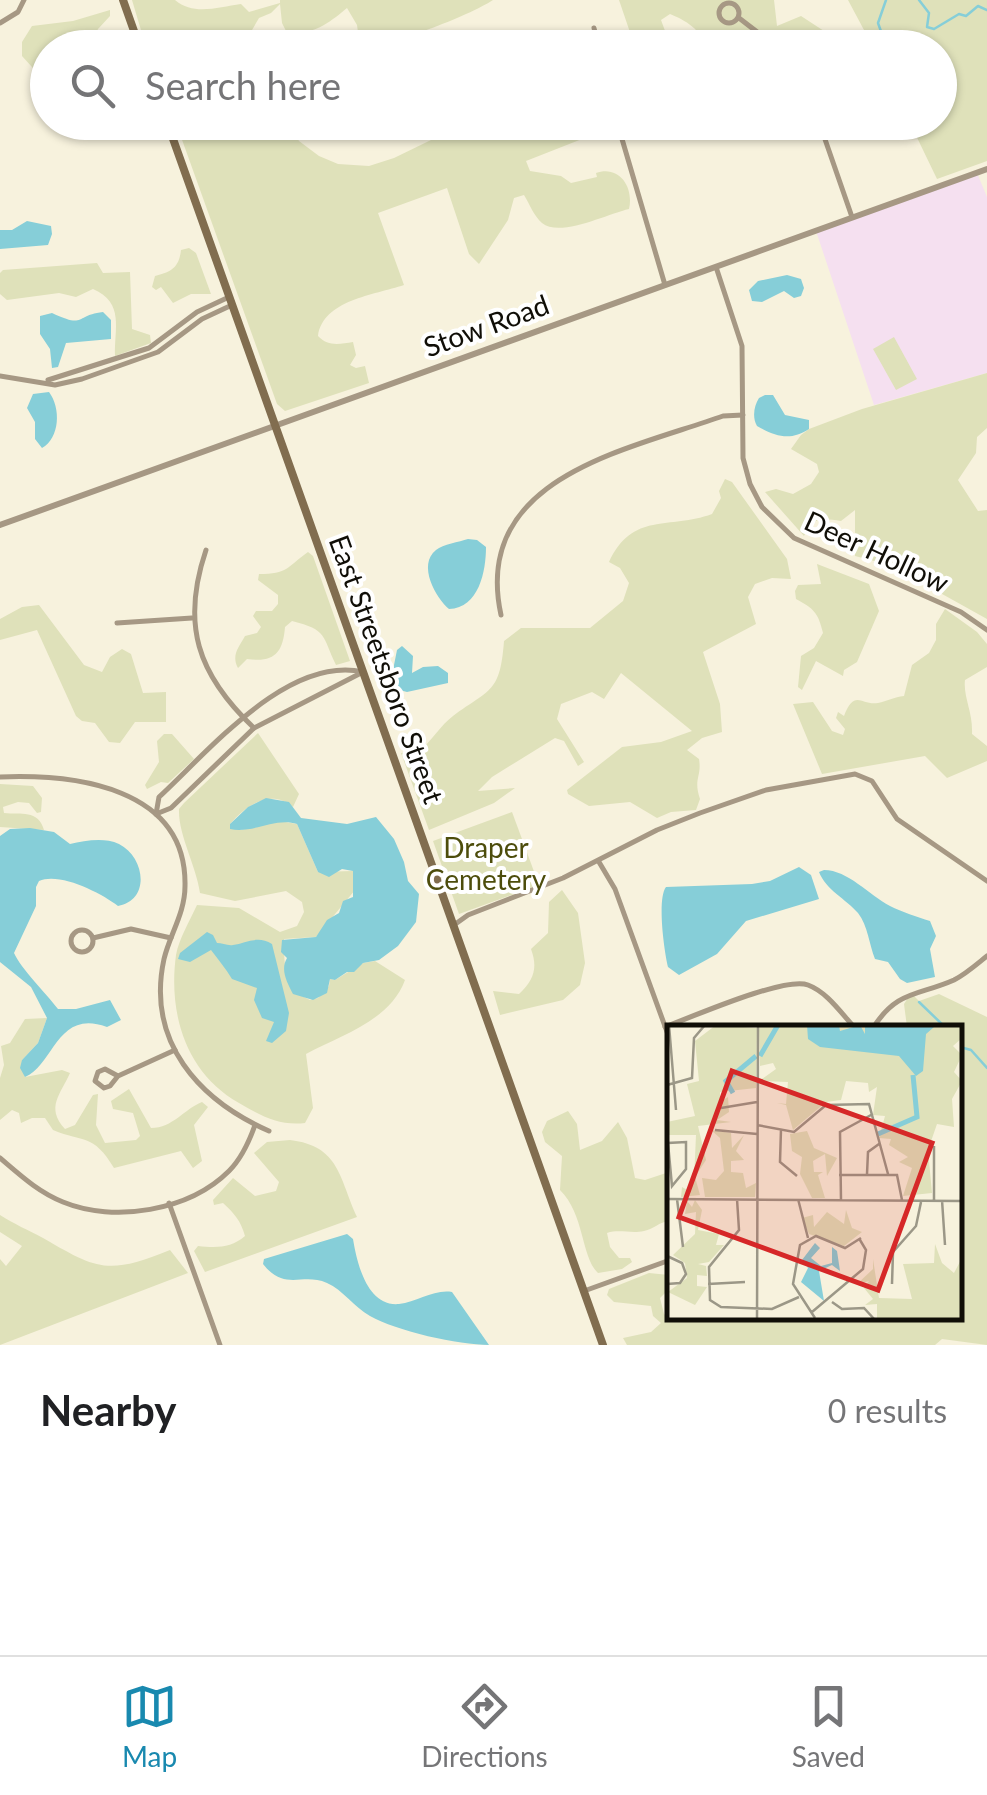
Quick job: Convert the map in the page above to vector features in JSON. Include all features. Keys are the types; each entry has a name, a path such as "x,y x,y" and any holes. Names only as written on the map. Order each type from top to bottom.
{"main road":[{"path":"123,0 134,30"},
{"name":"East Streetsboro Street","path":"173,140 603,1345"}],"street":[{"path":"0,24 18,12 24,0"},
{"path":"738,18 725,23 720,18 720,8 729,3 735,5 738,18 754,30"},
{"path":"622,140 665,285"},
{"path":"825,140 852,217"},
{"name":"Stow Road","path":"0,525 987,169"},
{"name":"Deer Hollow","path":"716,267 742,346 742,445 747,476 762,507 779,527 813,548 961,612 987,630"},
{"path":"0,376 44,382 114,365 151,351 197,312 231,301"},
{"path":"501,615 498,577 503,550 522,512 547,485 606,457 723,416 743,416"},
{"path":"206,550 194,592 192,618 206,665 254,728"},
{"path":"117,624 192,618"},
{"path":"156,814 159,797 242,717 304,680 342,667 363,672"},
{"path":"156,814 171,808 254,728 363,672"},
{"path":"454,926 468,916 598,862 657,830 743,797 862,775 872,781 897,819 987,881"},
{"path":"0,777 55,778 94,784 119,791 156,814 176,842 184,867 184,900 161,986 166,1024 175,1050 208,1096 269,1131"},
{"path":"598,862 615,888 667,1032"},
{"path":"93,938 90,948 84,951 72,942 75,932 82,930 93,938 131,930 171,938"},
{"path":"876,1025 896,1000 962,976 987,956"},
{"path":"670,1025 770,988 799,982 820,992 852,1025"},
{"path":"118,1076 105,1069 98,1072 95,1081 104,1088 110,1086 118,1076 175,1050"},
{"path":"0,1158 34,1186 74,1206 116,1212 169,1204 211,1186 230,1171 245,1150 255,1125"},
{"path":"169,1204 220,1345"},
{"path":"584,1291 667,1261"}],"shaded area":[{"path":"977,173 987,197 987,373 874,405 816,231"}],"green space":[{"path":"132,0 175,0 198,9 241,4 249,12 280,0 493,0 428,30 358,30 347,8 320,27 286,30 280,4 259,18 252,30 141,30"},
{"path":"619,0 774,0 777,26 801,16 822,30 696,30 670,14 661,20 665,30 629,30"},
{"path":"848,0 987,0 987,161 937,179 918,140 957,140 957,30 864,30"},
{"path":"110,10 110,16 98,30 30,30 30,65 22,56 22,42 32,26 73,21"},
{"path":"182,140 298,140 319,156 338,164 369,166 431,140 579,140 526,161 530,171 561,176 571,183 597,177 596,173 612,172 627,186 629,209 560,228 542,223 524,195 514,198 508,220 479,264 469,254 447,188 378,213 404,285 339,307 329,314 318,336 330,343 353,342 356,355 350,365 365,366 369,383 285,411 277,404"},
{"path":"189,248 196,253 211,294 191,294 173,303 161,287 152,287 155,276 173,268 181,250"},
{"path":"97,263 103,273 130,272 132,329 150,335 151,343 115,356 114,309 93,289 76,297 59,293 7,300 0,294 3,270"},
{"path":"894,337 917,379 896,390 873,349"},
{"path":"987,373 987,428 977,437 976,453 958,480 978,511 987,510 987,619 890,565 855,556 855,510 841,521 814,522 804,536 765,492 776,489 793,494 811,484 819,472 817,464 791,449 809,429 862,409"},
{"path":"725,479 732,482 787,559 791,579 772,578 755,584 748,597 756,624 703,652 720,704 722,732 702,738 687,750 699,759 700,799 696,810 671,812 657,818 630,802 589,806 568,794 567,790 622,747 661,742 692,731 621,673 604,699 592,692 561,704 557,719 584,762 578,766 564,741 555,738 492,777 478,791 515,788 494,803 429,830 401,753 420,751 449,720 491,688 500,671 504,641 521,628 590,628 623,601 629,583 620,568 609,562 619,546 641,529 712,514"},
{"path":"308,552 313,556 350,661 336,665 318,631 292,621 285,627 282,644 275,654 247,659 238,668 238,648 245,636 257,633 261,627 253,616 256,611 272,611 278,604 278,595 258,580 259,574 282,571"},
{"path":"817,564 869,584 879,611 857,662 844,670 843,676 816,661 802,690 798,687 801,656 814,648 823,633 817,616 796,599 795,591 798,585 821,584"},
{"path":"39,605 84,665 102,672 110,657 122,649 131,654 143,693 166,692 166,722 135,722 120,743 109,742 95,723 76,716 37,630 0,640 0,619 22,607"},
{"path":"945,609 987,644 987,667 965,680 965,686 972,734 987,746 987,761 947,778 925,756 822,774 793,704 813,702 832,731 843,735 845,729 836,718 838,712 844,716 855,700 878,703 904,696 912,665 929,653 936,640 936,624"},
{"path":"258,733 299,794 293,807 276,799 259,801 230,824 241,830 280,821 297,824 318,872 353,871 355,890 316,937 284,939 286,972 292,991 310,1000 318,998 330,979 375,961 405,980 398,994 376,1016 306,1054 313,1108 305,1123 271,1119 247,1108 206,1076 185,1040 175,999 176,955 197,905 239,908 280,932 297,926 304,912 302,902 286,891 235,901 200,893 181,829 179,809"},
{"path":"164,734 172,734 194,759 168,783 147,789 145,785 159,762 157,741"},
{"path":"0,784 33,786 42,798 41,812 37,813 29,803 18,802 3,807 4,813 33,816 44,830 0,827"},
{"name":"Draper Cemetery","path":"512,812 539,885 459,914 433,841"},
{"path":"562,890 578,913 585,963 580,985 563,1000 500,1015 493,991 519,994 528,984 534,968 531,949 548,933 549,902"},
{"path":"911,993 919,1001 939,994 987,1017 987,1345 942,1339 935,1345 627,1345 623,1338 651,1332 661,1323 653,1316 651,1306 614,1302 607,1295 609,1289 649,1273 667,1275 667,1291 660,1298 667,1320 962,1320 962,1025 907,1025 904,1004"},
{"path":"47,1018 38,1043 22,1060 25,1077 62,1070 70,1073 55,1107 65,1129 75,1125 93,1095 98,1094 96,1125 105,1143 136,1140 140,1136 133,1113 113,1109 111,1101 129,1089 151,1128 172,1122 202,1102 208,1107 194,1125 202,1161 193,1168 181,1151 114,1168 94,1144 53,1130 45,1118 21,1123 19,1113 12,1110 0,1120 0,1078 4,1065 1,1046 10,1043 25,1019"},
{"path":"568,1111 577,1124 580,1150 602,1141 618,1122 627,1138 635,1178 645,1180 667,1173 667,1222 644,1231 607,1233 610,1247 619,1258 630,1258 632,1262 622,1269 598,1273 588,1257 574,1211 560,1190 562,1156 545,1142 542,1132 547,1121"},
{"path":"290,1140 319,1149 336,1166 357,1217 205,1272 194,1251 198,1246 223,1246 245,1236 234,1214 223,1203 214,1205 213,1200 233,1178 255,1196 276,1191 279,1182 254,1153 267,1142"},
{"path":"0,1215 91,1262 117,1266 170,1250 188,1273 0,1345 0,1259 6,1266 22,1246 0,1232"}],"water":[{"path":"27,221 51,226 48,245 0,249 0,230 12,230"},
{"path":"787,275 801,279 801,296 794,298 784,291 762,302 752,301 749,290 758,281"},
{"path":"103,312 111,320 111,339 66,343 58,367 52,368 50,349 40,334 40,316 52,313 76,321"},
{"path":"49,392 56,406 57,422 52,437 42,448 35,439 35,422 27,408 33,394"},
{"path":"765,395 773,395 785,415 809,420 809,429 783,436 757,426 755,408"},
{"path":"468,539 486,547 482,577 467,602 449,609 434,589 428,564 439,548"},
{"path":"402,646 413,656 412,673 438,666 448,673 448,683 407,692 396,689 392,675 397,650"},
{"path":"266,798 289,802 301,818 347,824 376,817 394,839 408,881 419,894 416,922 398,946 379,960 330,979 327,993 313,1000 293,994 285,976 287,958 281,952 282,940 316,937 327,920 339,913 343,901 353,897 353,871 342,869 329,877 318,872 297,824 230,829 230,824 248,807"},
{"path":"10,829 54,832 70,844 100,840 119,844 134,858 141,878 136,896 118,906 69,882 39,881 36,906 14,953 17,959 58,1009 76,1009 110,1000 121,1020 107,1027 77,1025 25,1077 20,1068 22,1060 38,1043 47,1018 31,987 0,962 0,836"},
{"path":"799,867 811,875 819,899 746,921 717,954 679,975 668,967 662,913 666,887 752,884 770,881"},
{"path":"819,872 841,874 890,906 930,921 936,936 930,949 935,977 907,983 888,962 875,959 861,918 826,884"},
{"path":"207,932 217,943 231,945 257,940 272,944 289,1013 286,1031 272,1043 266,1041 274,1022 262,1018 254,1000 257,988 232,979 211,950 190,962 178,959 180,953"},
{"path":"347,1234 353,1239 366,1282 379,1298 399,1304 452,1292 489,1345 445,1340 395,1327 370,1316 327,1283 279,1277 263,1264 264,1259"}],"waterway":[{"path":"881,30 878,23 886,0"},
{"path":"919,0 929,13 927,27 934,29 959,14 966,16 978,6 987,10"},
{"path":"919,1002 943,1025"},
{"path":"962,1048 971,1050 987,1068"}]}
